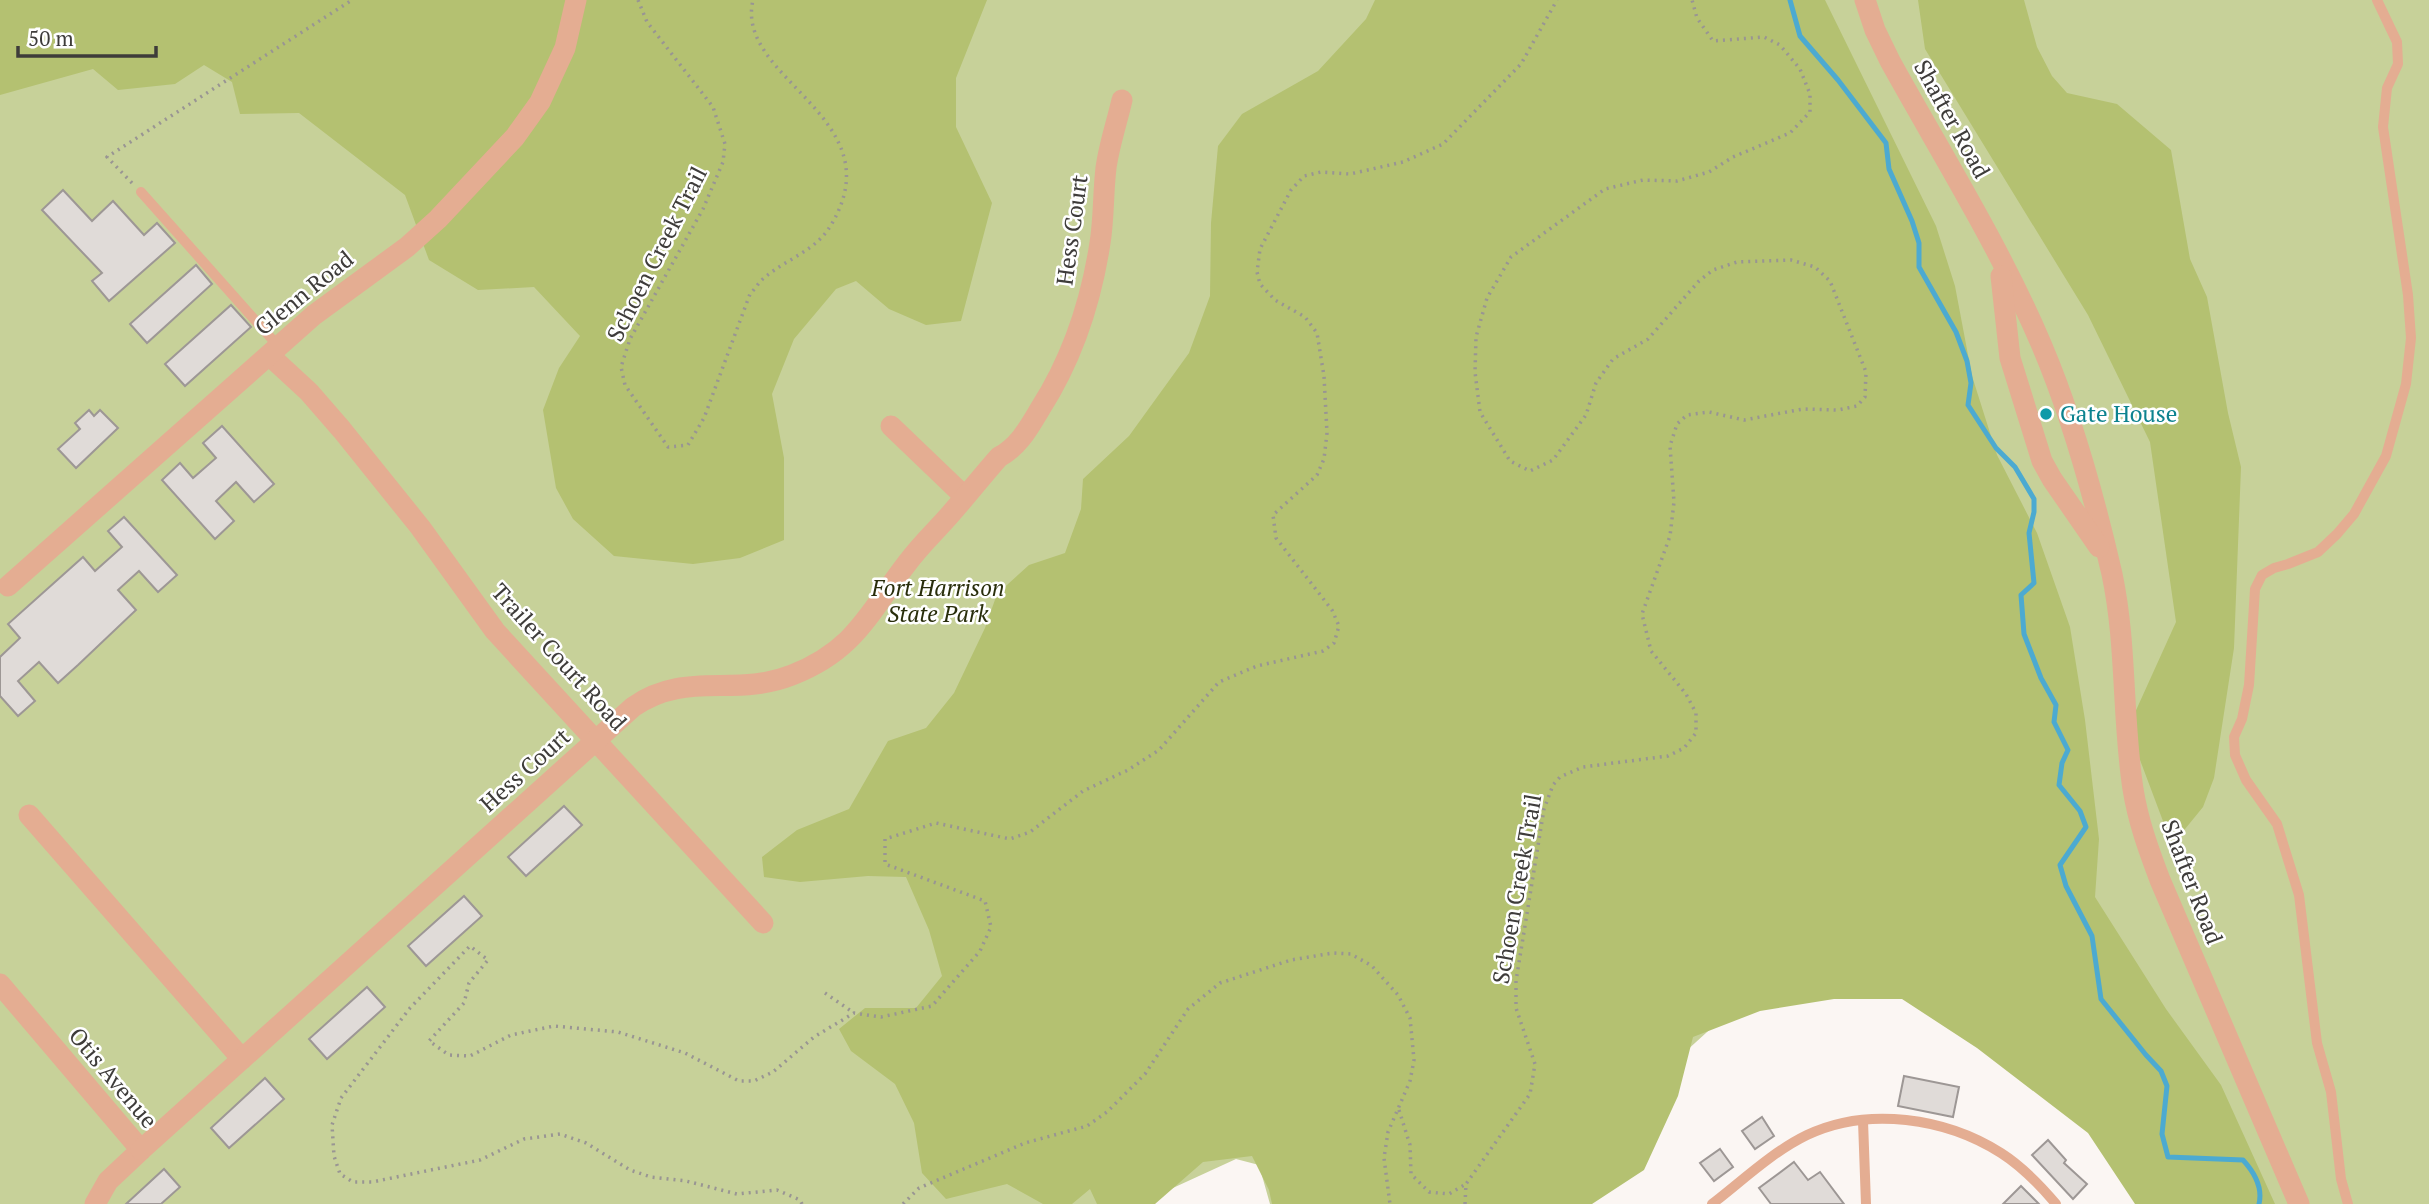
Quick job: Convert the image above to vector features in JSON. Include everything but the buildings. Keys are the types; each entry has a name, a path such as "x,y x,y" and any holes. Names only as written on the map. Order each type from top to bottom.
{"street":[{"name":"Glenn Road","path":"8,586 334,299 418,238 531,117 552,80 567,40 576,0"},
{"name":"Shafter Road","path":"1865,0 1875,30 2000,260 2042,345 2076,434 2108,560 2121,625 2130,764 2142,831 2160,880 2299,1204"},
{"name":"Hess Court","path":"141,1150 633,707 664,690 694,685 721,687 765,683 791,676 844,645 862,626 907,562 999,457 1013,449 1050,393 1073,343 1095,274 1101,241 1107,165 1122,100"},
{"name":"Shafter Road","path":"2000,260 2010,358 2042,461 2108,560"},
{"name":"Trailer Court Road","path":"274,351 325,408 420,527 482,615 763,923"},
{"path":"891,426 964,496"},
{"path":"29,815 242,1059"},
{"name":"Otis Avenue","path":"0,984 141,1150 107,1181 95,1204"}],"lane":[{"path":"2348,1204 2341,1179 2330,1092 2317,1043 2299,895 2277,824 2246,780 2235,755 2234,737 2242,719 2249,685 2255,589 2262,575 2318,552 2354,514 2386,456 2406,384 2411,338 2408,295 2384,127 2387,88 2398,64 2398,42 2377,0"},
{"path":"141,192 274,351"},
{"path":"1863,1121 1866,1204"},
{"path":"1712,1204 1792,1143 1826,1128 1863,1121 1910,1121 1948,1128 1969,1136 2021,1167 2056,1204"}],"path":[{"path":"141,192 107,157 352,0"},
{"name":"Schoen Creek Trail","path":"638,0 648,22 713,107 725,144 723,162 703,209 630,339 621,367 625,385 668,447 688,445 704,418 750,295 764,278 807,250 830,228 844,203 848,177 840,146 828,122 772,62 755,31 751,7 753,0"},
{"path":"825,993 854,1013 881,1017 932,1006 980,951 991,927 985,901 886,864 885,839 936,823 1010,839 1030,832 1083,791 1128,771 1159,750 1219,682 1257,666 1324,651 1334,643 1339,626 1332,610 1276,538 1273,515 1317,475 1324,459 1327,433 1324,376 1317,333 1305,317 1275,300 1259,284 1257,272 1260,249 1291,190 1304,176 1321,172 1350,174 1403,162 1443,145 1521,64 1557,0"},
{"name":"Schoen Creek Trail","path":"1466,1184 1530,1094 1535,1064 1516,1008 1516,981 1544,809 1553,785 1560,777 1583,767 1668,756 1684,748 1696,733 1696,713 1686,694 1651,651 1642,614 1670,536 1674,502 1670,446 1677,424 1687,415 1709,412 1744,421 1803,409 1838,410 1857,406 1865,397 1866,372 1829,281 1815,267 1791,260 1737,262 1713,271 1699,281 1648,339 1612,359 1596,383 1586,415 1553,460 1530,471 1510,461 1480,412 1475,372 1476,337 1487,298 1511,257 1605,189 1643,180 1677,181 1709,172 1733,157 1790,133 1810,113 1810,94 1800,69 1780,45 1764,37 1713,41 1697,18 1692,0"},
{"path":"802,1204 800,1200 777,1191 737,1194 686,1181 651,1177 630,1170 586,1143 560,1134 524,1139 480,1160 372,1182 353,1182 340,1174 334,1156 332,1125 341,1098 410,1008 470,946 488,960 469,983 464,1003 429,1041 449,1055 470,1056 511,1035 554,1026 618,1032 685,1053 739,1081 754,1081 773,1072 814,1037 854,1013"},
{"path":"903,1204 919,1188 1025,1143 1087,1126 1107,1112 1145,1074 1188,1009 1220,983 1291,960 1333,953 1351,954 1372,966 1398,995 1410,1018 1414,1060 1410,1081 1388,1132 1384,1158 1390,1204"},
{"path":"1398,1108 1410,1145 1411,1174 1429,1192 1449,1194 1466,1184"},
{"path":"1465,1204 1466,1184"}],"green space":[{"name":"Fort Harrison State Park","path":"0,0 2429,0 2429,1204 2182,1204 2091,1059 1849,975 1717,1023 1599,1130 1564,1204 1270,1204 1259,1165 1236,1159 1138,1204 0,1204"},
{"path":"0,0 987,0 956,78 956,127 992,203 961,321 926,325 889,309 856,281 836,289 794,339 772,394 784,458 784,540 740,558 693,564 614,556 573,519 556,488 543,410 559,368 580,336 534,287 478,290 429,260 405,195 299,113 240,114 232,82 204,65 175,84 118,90 93,69 0,95"},
{"path":"1375,0 1825,0 1936,226 1955,286 1972,376 1997,455 2037,533 2070,627 2085,720 2099,839 2095,897 2166,1009 2221,1085 2275,1204 2135,1204 2088,1133 1977,1048 1902,999 1834,999 1760,1011 1693,1037 1678,1096 1644,1170 1592,1204 1272,1204 1269,1190 1252,1156 1203,1162 1155,1204 1097,1204 1090,1189 1072,1204 1043,1204 1007,1184 946,1199 922,1173 914,1123 895,1084 851,1051 839,1029 865,1008 916,1008 942,976 929,930 906,877 868,876 800,882 764,877 762,857 797,830 849,809 888,741 926,728 954,693 985,628 997,594 1029,565 1065,553 1081,509 1083,479 1129,436 1189,353 1210,296 1211,223 1218,146 1242,114 1318,71 1366,19"},
{"path":"1918,0 2024,0 2037,47 2052,76 2067,93 2117,104 2171,150 2190,259 2207,297 2228,413 2241,467 2234,648 2214,778 2203,807 2172,845 2128,728 2176,622 2150,442 2088,315 1925,49"}],"waterway":[{"path":"1790,0 1800,36 1886,143 1889,169 1919,243 1919,267 1956,332 1967,361 1971,383 1968,405 1996,448 2015,467 2034,499 2029,533 2034,583 2021,595 2024,634 2041,678 2056,705 2054,722 2068,750 2062,763 2059,785 2080,811 2086,827 2060,865 2066,886 2092,936 2101,999 2161,1071 2167,1086 2162,1134 2168,1157 2243,1160 2257,1180 2259,1204"}],"place":[{"name":"Gate House","path":"2046,414"}]}
